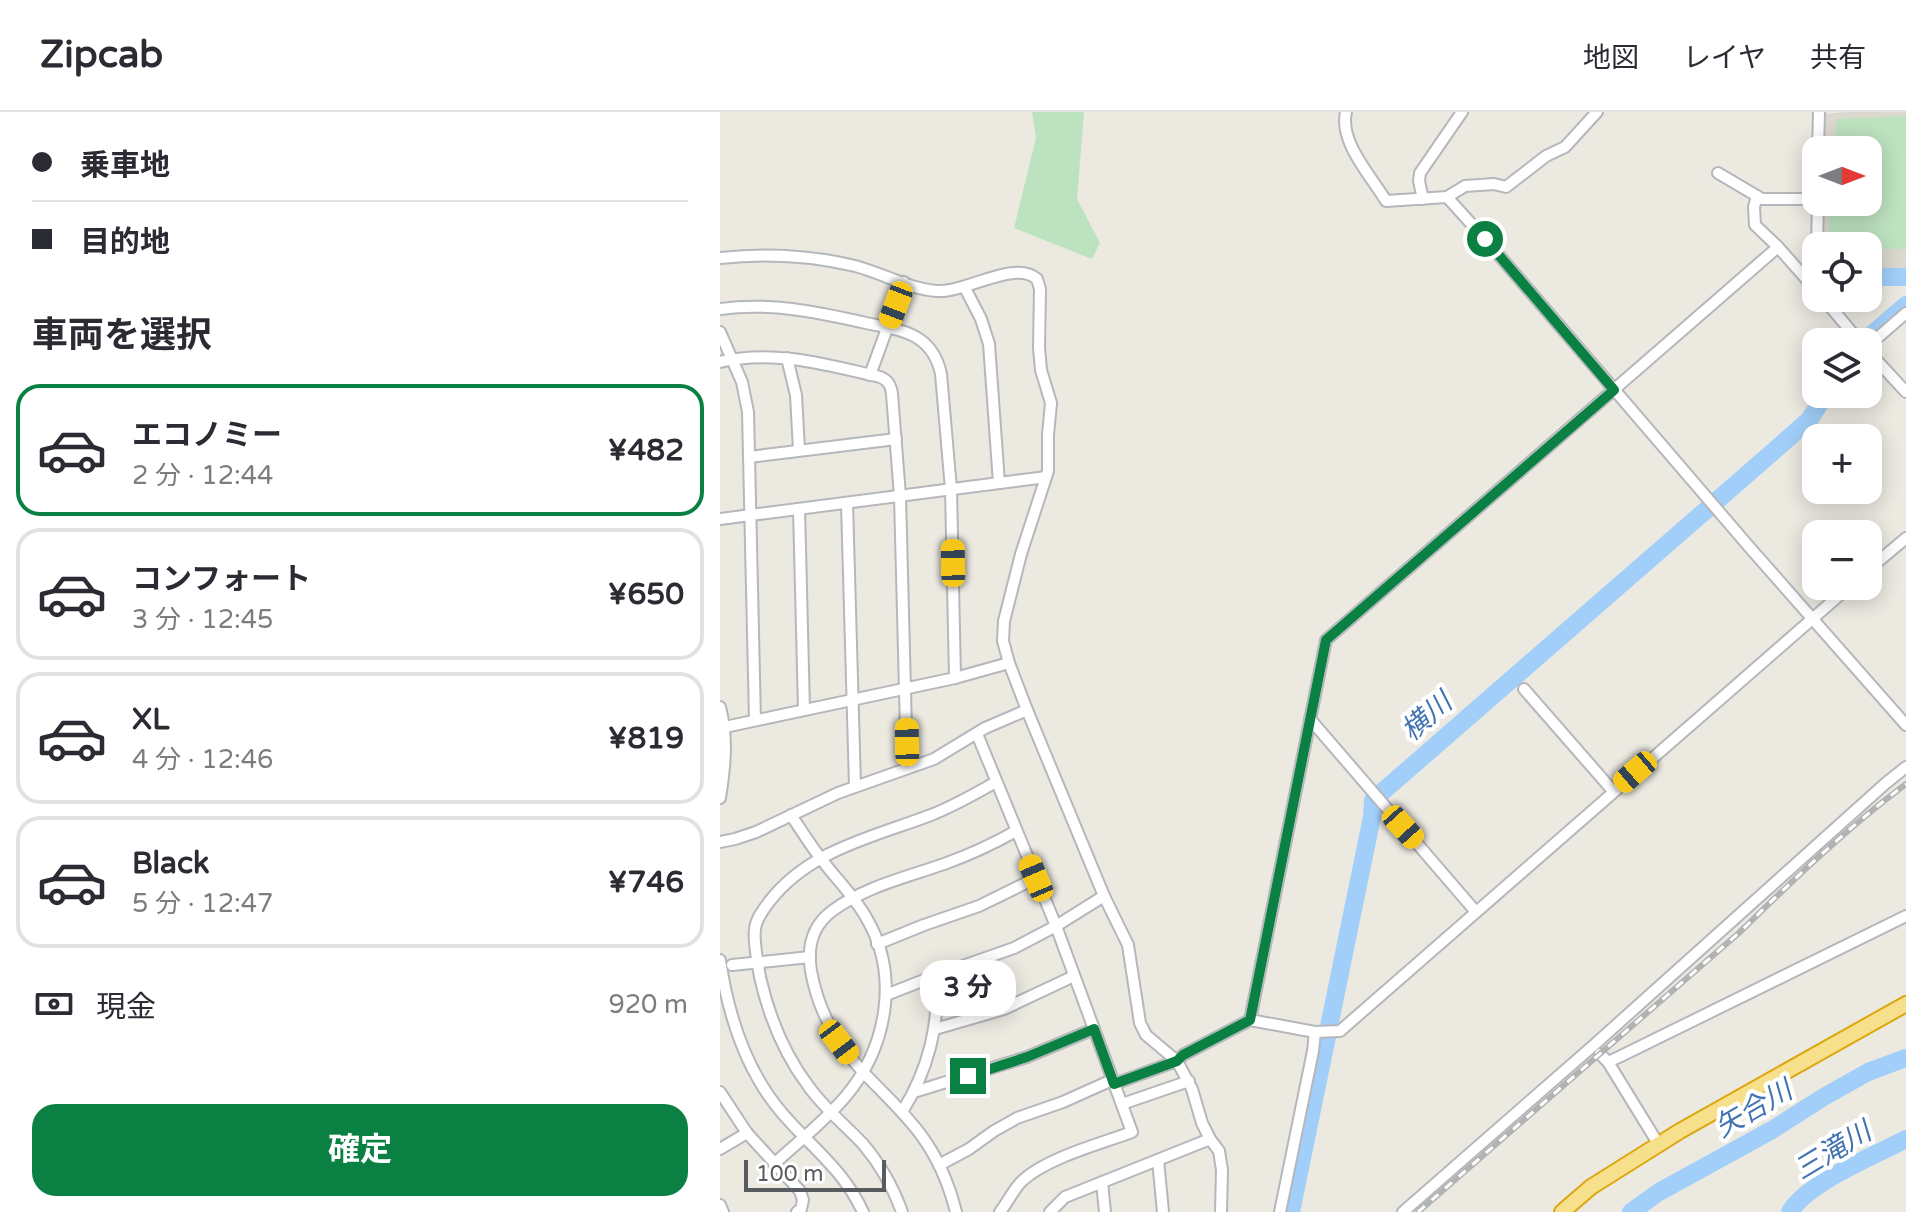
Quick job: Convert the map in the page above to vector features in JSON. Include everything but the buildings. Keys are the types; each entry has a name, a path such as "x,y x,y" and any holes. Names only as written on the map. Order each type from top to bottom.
{"highway":[{"path":"1562,1212 1591,1187 1659,1145 1906,1004"}],"street":[{"path":"1346,112 1345,129 1352,146 1386,201 1447,197 1465,186 1494,184 1506,187 1546,156 1565,147 1595,113"},
{"path":"1423,199 1420,173 1462,112"},
{"path":"1818,136 1819,112"},
{"path":"1718,173 1765,199 1802,200"},
{"path":"1757,196 1755,225 1802,272"},
{"path":"1447,197 1906,725"},
{"path":"1250,1020 1326,640 1778,247"},
{"path":"720,258 778,255 815,258 855,266 938,291 965,288 996,276 1016,273 1030,274 1037,279 1040,289 1041,370 1051,403 1046,477 1021,554 1004,621 1003,641 1027,710 1104,896 1128,945 1140,1023 1146,1035 1177,1061 1189,1081 1202,1123 1219,1151 1221,1212"},
{"path":"870,375 904,282"},
{"path":"965,288 981,319 989,344 999,483"},
{"path":"720,309 747,306 797,308 901,331 919,339 931,350 939,366 951,489 955,678"},
{"path":"1835,312 1848,328"},
{"path":"1882,335 1906,313"},
{"path":"720,332 732,359 748,412 755,720"},
{"path":"787,358 798,405 799,450"},
{"path":"720,362 787,358 870,375 889,384 900,496 907,768"},
{"path":"1882,364 1906,392"},
{"path":"749,457 896,439"},
{"path":"720,519 1046,477"},
{"path":"847,503 855,786"},
{"path":"799,509 804,710"},
{"path":"1882,558 1906,538"},
{"path":"939,1165 1017,1118 1177,1061 1250,1020 1315,1032 1340,1031 1834,600"},
{"path":"725,727 955,678 1009,663"},
{"path":"1524,689 1613,791"},
{"path":"720,707 726,752 720,798"},
{"path":"720,842 756,832 855,786 934,759 1006,718 1027,710"},
{"path":"1310,719 1476,912"},
{"path":"977,734 1056,926 1132,1132 1037,1170 1023,1180 1000,1212"},
{"path":"1403,1212 1906,767"},
{"path":"902,1212 894,1191 877,1163 808,1086 787,1053 767,1006 755,929 761,912 774,896 792,878 820,858 882,831 946,809 996,782"},
{"path":"774,1164 831,1112 863,1072 879,1037 886,995 884,971 867,919 791,815"},
{"path":"956,1212 929,1145 839,1042 823,1012 810,957 812,937 819,924 853,898 963,857 1016,831"},
{"path":"877,944 979,906 1036,878"},
{"path":"886,995 1014,948 1104,896"},
{"path":"1659,1145 1604,1058 1906,916"},
{"path":"810,957 723,965 735,1026 754,1070 778,1109 845,1180 863,1212"},
{"path":"902,1112 914,1092 935,1029 937,975"},
{"path":"935,1029 1004,1009 1074,976"},
{"path":"914,1092 1027,1057 1094,1029"},
{"path":"1280,1212 1315,1032"},
{"path":"1122,1104 1189,1081"},
{"path":"720,1092 747,1133 802,1195 801,1209 797,1212"},
{"path":"720,1149 747,1133"},
{"path":"1050,1212 1065,1197 1210,1139"},
{"path":"1158,1160 1163,1212"},
{"path":"1102,1182 1105,1212"},
{"path":"720,1205 723,1212"}],"shaded area":[{"path":"1906,112 1906,271 1882,271 1882,232 1820,232 1820,216 1882,216 1882,136 1821,136 1822,114"}],"green space":[{"path":"1032,112 1084,112 1077,199 1100,243 1092,259 1014,228 1036,138"},
{"path":"1906,116 1906,249 1882,249 1882,232 1829,232 1829,216 1882,216 1882,136 1835,136 1836,119"}],"waterway":[{"name":"横川","path":"1882,277 1906,277"},
{"name":"横川","path":"1879,328 1906,305"},
{"name":"横川","path":"1291,1212 1373,800 1809,420 1817,408"},
{"name":"矢合川","path":"1631,1212 1659,1192 1772,1130 1868,1072 1906,1058"},
{"name":"三滝川","path":"1790,1212 1811,1190 1826,1180 1906,1139"}],"railway":[{"path":"1418,1212 1740,932 1842,836 1906,784"}],"route":[{"path":"968,1076 1027,1057 1094,1029 1114,1084 1177,1061 1250,1020 1326,640 1614,390 1485,239"}]}
